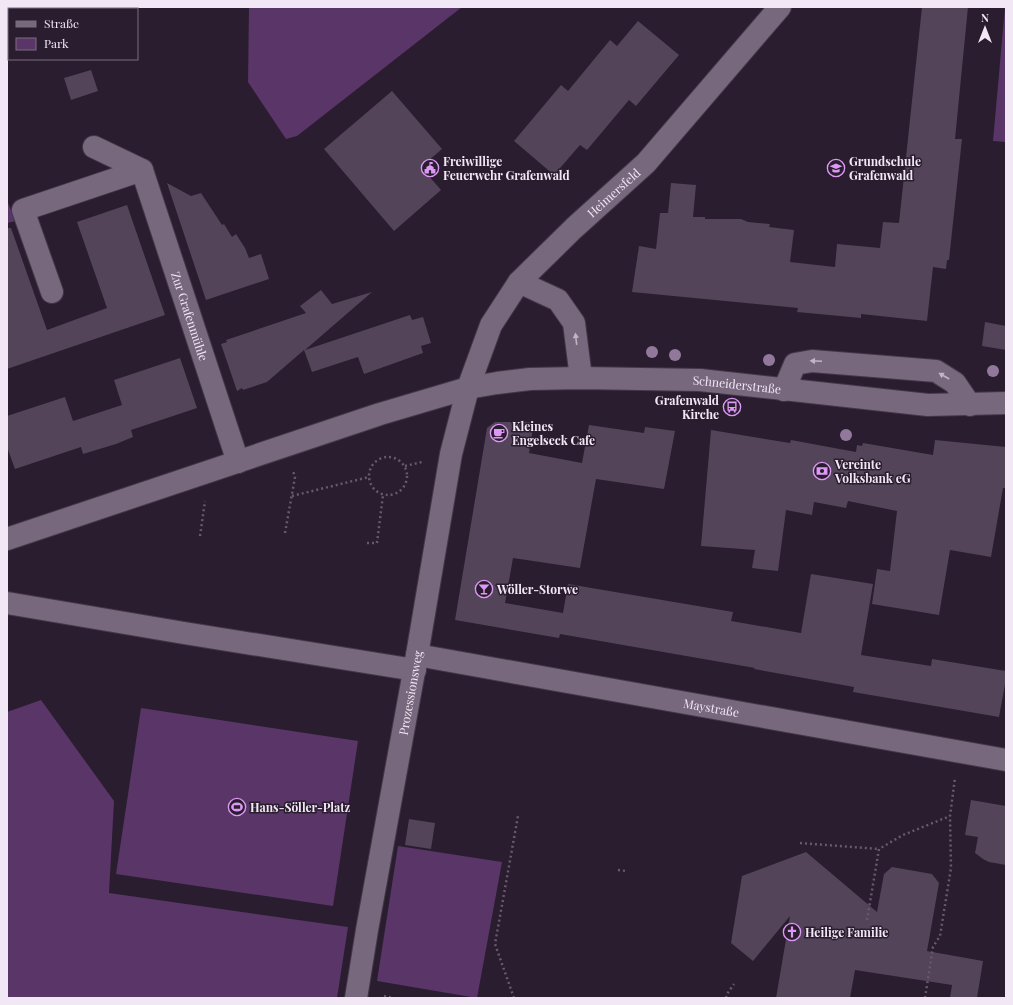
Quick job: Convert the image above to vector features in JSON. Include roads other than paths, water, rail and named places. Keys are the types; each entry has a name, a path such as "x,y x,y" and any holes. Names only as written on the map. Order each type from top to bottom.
{"street":[{"name":"Heimersfeld","path":"468,388 491,325 519,282 574,228 646,162 780,7"},
{"path":"94,147 142,170"},
{"path":"52,292 23,210 142,170"},
{"name":"Zur Grafenmühle","path":"142,170 238,462"},
{"path":"519,282 558,300 574,323 581,378"},
{"path":"784,390 795,364 812,361 936,371 955,383 970,405"},
{"name":"Schneiderstraße","path":"468,388 524,380 581,378 700,380 928,405 1006,403"},
{"path":"7,539 380,414 468,388"},
{"name":"Prozessionsweg","path":"356,998 452,454 468,388"},
{"name":"Maystraße","path":"7,602 184,633 416,662 1006,760"}],"place":[{"name":"Freiwillige Feuerwehr Grafenwald","path":"430,168"},
{"name":"Grundschule Grafenwald","path":"836,168"},
{"name":"Grafenwald Kirche","path":"732,407"},
{"name":"Kleines Engelseck Cafe","path":"499,433"},
{"name":"Vereinte Volksbank eG","path":"822,471"},
{"name":"Wöller-Storwe","path":"484,589"},
{"name":"Hans-Söller-Platz","path":"237,807"},
{"name":"Heilige Familie","path":"792,932"}]}
